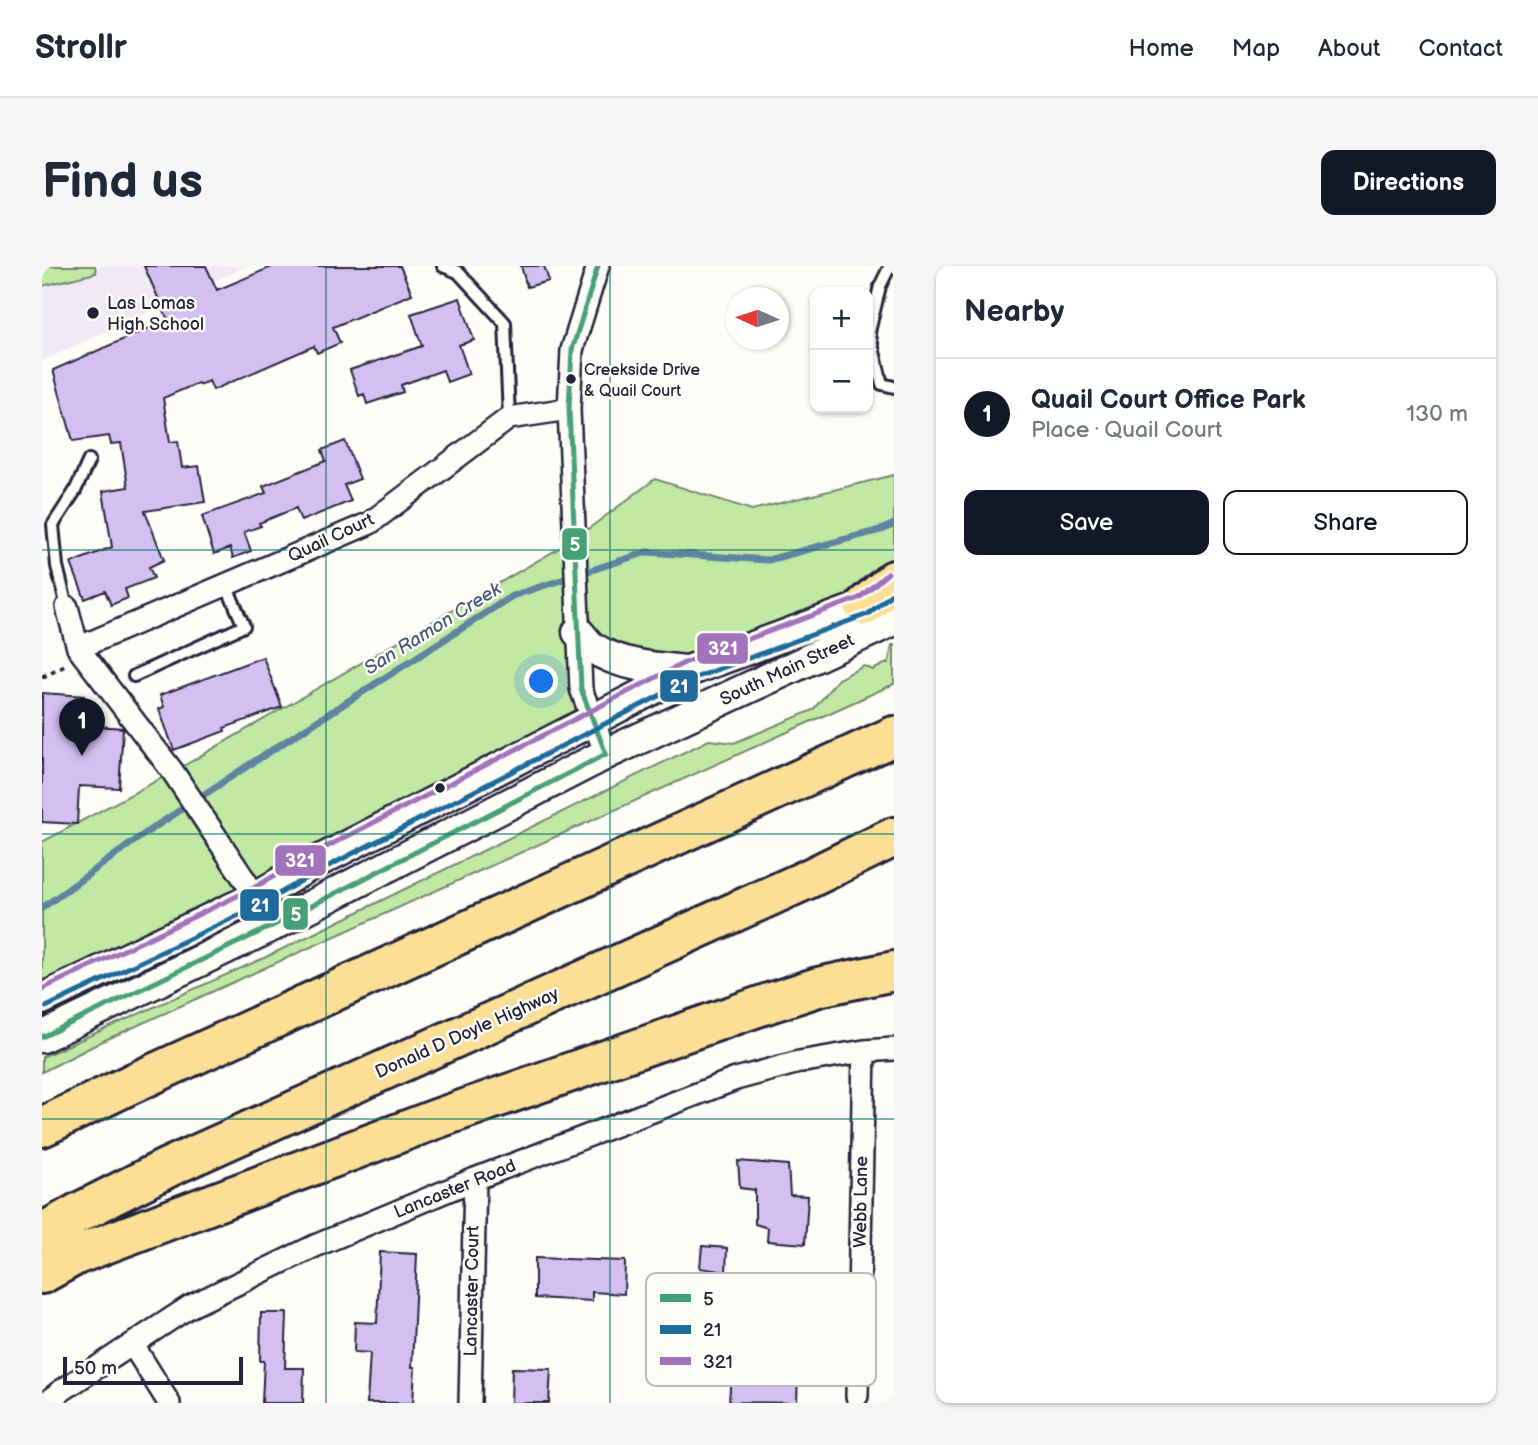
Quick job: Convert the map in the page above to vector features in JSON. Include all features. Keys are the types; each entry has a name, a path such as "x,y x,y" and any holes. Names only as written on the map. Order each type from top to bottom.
{"highway":[{"path":"883,616 894,580"},
{"path":"42,1127 894,736"},
{"name":"Donald D Doyle Highway","path":"42,1233 169,1167 808,879 894,837"},
{"path":"42,1274 76,1255 436,1119 781,999 830,984 894,971"}],"main road":[{"name":"South Main Street","path":"42,999 256,897 307,867 688,671 883,616"},
{"name":"South Main Street","path":"42,1037 272,926 606,754 883,616"},
{"path":"578,626 591,647 613,657 645,666 688,671"}],"street":[{"path":"598,266 572,350 569,409 581,689 606,754"},
{"name":"Quail Court","path":"78,648 370,523 509,418 569,409"},
{"path":"67,607 78,648 173,772 256,897"},
{"name":"Lancaster Road","path":"46,1403 189,1307 316,1247 475,1180 736,1079 799,1062 894,1049"},
{"name":"Webb Lane","path":"859,1273 864,1051"},
{"name":"Lancaster Court","path":"470,1403 475,1180"},
{"path":"132,1345 169,1403"},
{"name":"Webb Lane","path":"857,1386 857,1396"}],"lane":[{"path":"443,266 458,272 505,323 509,418"},
{"path":"888,270 880,286 869,331 881,384 894,387"},
{"path":"67,607 57,566 53,525 75,491 89,460"},
{"path":"134,676 244,626 226,585"}],"shaded area":[{"name":"Las Lomas High School","path":"42,266 247,266 42,361"}],"green space":[{"path":"42,266 95,266 96,273 42,286"},
{"path":"894,475 894,580 688,671 579,633 592,719 42,999 42,842 173,772 575,539 655,479 752,510"},
{"path":"892,645 894,684 103,1041 42,1072 42,1057 264,958 709,740 734,743 813,710 838,679 864,666 873,670 889,662"}],"building":[{"path":"144,266 206,266 217,290 274,266 400,266 412,294 333,327 340,343 317,353 314,346 213,390 209,381 163,398 170,442 178,441 182,468 199,466 205,502 145,511 164,560 149,567 154,578 125,589 128,598 111,605 105,591 85,599 71,563 112,547 103,491 128,487 121,443 111,444 109,436 73,441 53,370 168,320"},
{"path":"521,266 544,266 549,281 527,287"},
{"path":"460,298 474,340 459,345 469,374 447,382 443,370 401,385 403,392 367,404 364,394 359,396 350,370 422,346 411,314"},
{"path":"345,441 360,479 344,485 351,501 301,521 296,508 244,532 251,551 233,558 230,548 214,554 202,516 266,493 263,486 326,461 322,450"},
{"path":"263,657 282,707 174,750 159,709 164,707 160,695"},
{"path":"42,693 84,696 82,725 123,728 119,788 79,786 77,824 42,822"},
{"path":"738,1161 788,1165 790,1195 808,1196 805,1244 767,1241 768,1228 755,1224 755,1190 740,1188"},
{"path":"702,1246 727,1248 726,1272 700,1268"},
{"path":"380,1252 417,1254 413,1403 367,1403 370,1353 354,1352 355,1322 377,1323"},
{"path":"535,1258 625,1261 624,1294 592,1292 592,1301 535,1298"},
{"path":"261,1313 287,1313 285,1368 304,1368 303,1403 262,1403 264,1361 260,1361"},
{"path":"512,1368 551,1369 549,1403 511,1403"},
{"path":"730,1386 798,1386 797,1403 729,1402"}],"waterway":[{"name":"San Ramon Creek","path":"42,908 147,832 512,596 647,552 768,560 894,524"}],"transit line":[{"name":"5","path":"42,1037 272,926 606,754 581,689 569,409 572,350 598,266"},
{"name":"321","path":"42,989 252,889 303,859 684,663 859,598 888,573"},
{"name":"21","path":"46,1007 260,905 311,875 692,679 868,614 894,592"}],"place":[{"name":"Las Lomas High School","path":"93,313"},
{"name":"Creekside Drive & Quail Court","path":"571,379"},
{"name":"Quail Court Office Park","path":"82,756"}]}
